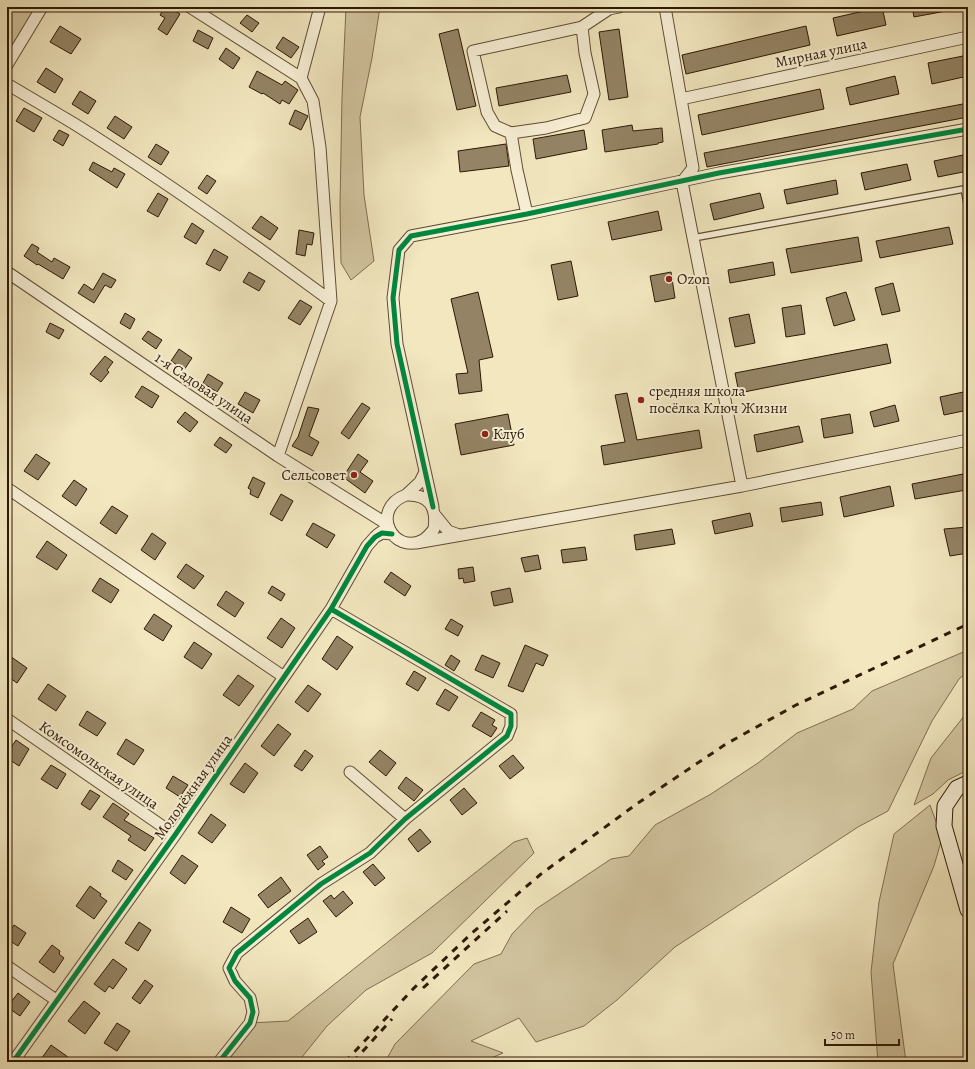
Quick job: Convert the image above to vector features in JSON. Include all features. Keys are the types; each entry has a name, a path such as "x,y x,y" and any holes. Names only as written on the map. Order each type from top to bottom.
{"street":[{"path":"7,65 42,7"},
{"path":"190,7 301,78 313,101 320,147 330,301 278,456"},
{"path":"301,78 320,7"},
{"path":"582,27 585,53 594,94 585,118 546,128 511,133 495,126 487,112 473,51 582,27 609,9 619,7"},
{"path":"665,7 693,168 682,182 742,486"},
{"name":"Мирная улица","path":"681,99 968,37"},
{"path":"7,84 73,123 170,187 330,301"},
{"path":"416,543 424,540 434,529 434,511 397,344 393,298 399,250 411,236 526,214 719,173 968,129"},
{"path":"511,133 526,214"},
{"name":"1-я Садовая улица","path":"7,272 278,456 390,529"},
{"path":"459,535 448,531 423,498 415,495 406,495 398,498 387,514 390,529 402,541 416,543 742,486 968,440"},
{"path":"406,495 420,482 425,472"},
{"path":"7,488 284,678"},
{"name":"Молодёжная улица","path":"13,1062 175,835 284,678 331,609 367,546 375,537 390,529"},
{"path":"219,1062 250,1023 252,1012 250,998 235,981 229,968 237,953 321,884 370,853 405,819 507,736 511,726 511,714 331,609"},
{"name":"Комсомольская улица","path":"7,719 175,835"},
{"path":"350,772 405,819"},
{"path":"968,783 957,788 945,806 944,826 968,910"},
{"path":"7,966 56,1000"}],"lane":[{"path":"693,238 966,189 968,208"}],"shaded area":[{"path":"7,7 36,7 7,54"},
{"path":"346,7 380,7 372,58 360,117 364,195 374,261 351,280 341,263 340,205 342,97"},
{"path":"968,650 968,671 959,679 932,721 888,811 858,827 675,947 617,1000 584,1026 536,1042 519,1018 471,1041 503,1053 482,1062 385,1062 395,1044 474,964 501,954 512,934 536,909 611,859 629,856 655,825 711,794 758,763 797,733 853,709 872,691"},
{"path":"968,711 968,770 948,780 933,794 914,805 931,758"},
{"path":"930,805 942,838 934,866 893,964 906,1062 878,1062 871,972 879,902 894,834"},
{"path":"527,838 534,853 432,953 366,990 327,1026 298,1062 219,1062 250,1023 288,1021 514,842"}],"building":[{"path":"165,7 169,7 180,14 167,35 158,29 165,18 160,15"},
{"path":"882,7 886,25 837,36 833,18"},
{"path":"912,7 945,7 946,11 914,17"},
{"path":"247,15 259,23 252,32 240,23"},
{"path":"60,26 81,39 71,54 50,42"},
{"path":"806,26 810,45 686,74 682,55"},
{"path":"458,29 476,106 457,110 439,34"},
{"path":"619,29 628,97 609,100 599,32"},
{"path":"198,30 213,38 208,49 193,41"},
{"path":"283,37 299,47 291,58 276,48"},
{"path":"226,48 240,58 233,69 219,59"},
{"path":"968,55 968,76 932,84 928,63"},
{"path":"46,68 63,79 55,93 37,82"},
{"path":"257,71 282,85 285,81 298,90 289,104 282,100 280,104 263,93 262,94 249,87"},
{"path":"567,75 571,92 499,106 496,88"},
{"path":"895,76 899,94 850,105 846,88"},
{"path":"820,89 824,109 702,135 698,115"},
{"path":"80,91 96,101 88,114 72,104"},
{"path":"968,103 968,117 707,167 704,153"},
{"path":"24,108 42,118 34,132 16,121"},
{"path":"295,110 308,116 301,130 289,124"},
{"path":"115,116 132,127 124,139 107,128"},
{"path":"632,125 633,131 662,128 663,142 605,152 602,130"},
{"path":"59,130 69,135 63,146 53,140"},
{"path":"584,130 587,149 536,159 533,139"},
{"path":"156,144 169,152 161,165 148,157"},
{"path":"506,144 509,166 460,172 458,151"},
{"path":"968,154 968,171 938,177 934,161"},
{"path":"93,162 112,172 114,168 125,174 117,188 89,170"},
{"path":"907,164 911,180 865,190 861,173"},
{"path":"207,175 216,181 207,194 198,188"},
{"path":"836,180 838,194 787,204 784,190"},
{"path":"158,193 168,199 158,217 147,211"},
{"path":"760,193 764,208 714,220 710,204"},
{"path":"658,211 662,230 612,240 608,222"},
{"path":"261,216 278,228 270,240 252,228"},
{"path":"192,223 204,231 196,244 184,237"},
{"path":"949,227 953,244 880,258 876,241"},
{"path":"299,230 314,233 312,245 307,244 305,256 296,254"},
{"path":"858,237 862,261 791,273 786,249"},
{"path":"32,244 39,248 37,252 52,262 54,258 70,267 63,279 24,256"},
{"path":"214,249 228,257 220,271 206,264"},
{"path":"571,261 578,296 558,300 551,265"},
{"path":"773,262 775,275 730,283 728,270"},
{"path":"249,272 265,281 259,291 243,282"},
{"path":"671,272 675,298 655,302 650,276"},
{"path":"103,273 116,280 111,288 105,285 94,303 78,293 84,284 93,290"},
{"path":"893,283 900,311 882,315 875,288"},
{"path":"478,292 493,357 479,360 482,391 459,394 456,374 468,373 451,299"},
{"path":"846,292 855,320 834,326 826,298"},
{"path":"300,300 312,307 300,325 288,318"},
{"path":"801,305 805,334 786,337 782,308"},
{"path":"125,313 135,319 130,329 120,323"},
{"path":"749,314 755,343 735,347 729,318"},
{"path":"50,323 64,330 59,339 46,332"},
{"path":"148,331 162,340 156,349 142,339"},
{"path":"887,344 891,363 739,393 735,373"},
{"path":"179,349 192,358 184,370 171,361"},
{"path":"105,356 113,362 107,370 109,372 101,382 90,374"},
{"path":"208,374 223,383 217,392 203,383"},
{"path":"142,386 159,396 152,408 135,397"},
{"path":"968,391 968,410 944,415 940,397"},
{"path":"245,392 260,400 253,413 238,404"},
{"path":"627,393 637,440 699,430 702,448 604,465 601,446 625,442 615,395"},
{"path":"362,403 370,408 349,439 341,433"},
{"path":"895,405 899,421 874,427 870,412"},
{"path":"308,407 319,409 309,436 319,442 312,456 292,446 298,437"},
{"path":"185,412 198,422 190,432 177,422"},
{"name":"Клуб","path":"508,414 514,445 461,455 455,424"},
{"path":"850,414 853,433 824,438 821,419"},
{"path":"799,426 803,442 757,452 754,435"},
{"path":"220,437 232,445 226,453 214,445"},
{"path":"36,454 50,463 38,480 24,471"},
{"name":"Сельсовет","path":"358,454 368,461 360,472 373,481 365,493 343,477"},
{"path":"963,474 966,490 915,499 912,484"},
{"path":"253,477 265,483 258,498 250,494 251,490 248,488"},
{"path":"74,480 87,489 76,506 62,496"},
{"path":"890,486 894,506 844,517 840,497"},
{"path":"281,494 293,501 282,521 270,514"},
{"path":"821,502 823,515 782,522 780,508"},
{"path":"112,506 128,516 116,534 100,523"},
{"path":"750,513 753,526 715,534 712,521"},
{"path":"313,523 335,535 327,548 306,535"},
{"path":"968,527 968,553 950,556 944,529"},
{"path":"672,529 675,544 636,550 634,535"},
{"path":"152,533 166,543 155,560 141,550"},
{"path":"47,541 67,555 57,570 36,557"},
{"path":"585,547 587,560 563,563 561,550"},
{"path":"538,555 541,569 525,572 521,558"},
{"path":"186,564 204,576 194,589 177,577"},
{"path":"473,567 475,581 464,583 463,578 459,579 458,569"},
{"path":"391,572 411,586 405,596 384,582"},
{"path":"100,578 119,590 111,603 92,591"},
{"path":"272,586 285,594 281,601 268,593"},
{"path":"510,588 513,602 494,606 491,592"},
{"path":"226,591 244,603 235,617 217,605"},
{"path":"154,614 172,626 163,641 144,629"},
{"path":"281,618 295,628 282,648 267,638"},
{"path":"451,619 463,626 458,636 445,629"},
{"path":"337,636 353,647 337,670 322,659"},
{"path":"194,642 212,654 202,669 184,657"},
{"path":"525,645 548,655 543,666 536,663 523,692 508,686"},
{"path":"7,654 27,668 17,683 7,676"},
{"path":"451,655 460,661 454,671 445,665"},
{"path":"482,655 500,663 493,678 475,670"},
{"path":"414,671 426,678 418,691 406,684"},
{"path":"238,675 254,686 239,706 223,695"},
{"path":"48,684 66,696 56,711 38,699"},
{"path":"308,685 321,694 308,712 295,702"},
{"path":"445,689 458,697 449,711 436,704"},
{"path":"87,711 106,723 97,736 79,725"},
{"path":"481,712 495,720 492,725 497,728 491,737 472,726"},
{"path":"278,724 291,734 274,756 261,746"},
{"path":"126,739 144,750 134,765 117,754"},
{"path":"16,740 29,749 19,766 7,758 7,754"},
{"path":"305,750 313,756 302,771 294,766"},
{"path":"380,750 396,763 386,776 369,762"},
{"path":"513,755 524,768 510,779 499,766"},
{"path":"245,763 258,773 244,793 230,784"},
{"path":"51,765 66,774 57,789 41,779"},
{"path":"173,776 188,785 180,797 166,788"},
{"path":"406,777 423,790 414,801 398,788"},
{"path":"464,788 477,803 462,815 450,800"},
{"path":"90,790 100,796 90,810 81,804"},
{"path":"113,803 129,814 124,820 154,838 145,851 128,840 131,836 103,817"},
{"path":"211,814 226,825 212,843 198,833"},
{"path":"420,829 431,842 418,852 408,839"},
{"path":"320,846 328,857 322,861 325,864 318,870 307,855"},
{"path":"182,855 198,866 185,884 170,873"},
{"path":"118,860 133,870 126,880 112,871"},
{"path":"373,864 385,878 375,886 363,872"},
{"path":"281,877 291,891 268,908 258,895"},
{"path":"90,886 101,894 100,896 107,901 94,919 76,906"},
{"path":"343,891 353,903 336,917 323,901 331,895 334,899"},
{"path":"231,907 250,919 242,933 223,922"},
{"path":"308,918 317,932 299,944 290,931"},
{"path":"139,922 151,930 138,951 125,943"},
{"path":"14,925 26,933 18,946 7,939 7,935"},
{"path":"52,945 60,951 59,954 64,958 54,973 39,962"},
{"path":"113,959 127,969 113,989 109,986 105,992 94,984"},
{"path":"145,980 153,986 140,1004 132,998"},
{"path":"18,993 30,1002 20,1016 7,1007"},
{"path":"84,1001 100,1013 85,1034 68,1021"},
{"path":"117,1023 130,1031 117,1051 104,1043"},
{"path":"51,1045 68,1057 65,1062 39,1062"}],"railway":[{"path":"345,1062 414,988 472,933 541,874 638,803 726,744 796,705 968,624"},
{"path":"423,988 507,911"},
{"path":"353,1062 392,1019"}],"cycle path":[{"path":"433,507 397,344 393,298 399,250 411,236 527,214 719,173 968,129"},
{"path":"13,1062 175,835 331,609 367,546 375,537 382,533 392,534"},
{"path":"219,1062 250,1023 253,1012 250,998 235,981 229,968 237,953 321,884 370,853 405,819 507,736 511,726 511,714 331,609"}],"place":[{"name":"Ozon","path":"669,279"},
{"name":"средняя школа посёлка Ключ Жизни","path":"641,400"},
{"name":"Клуб","path":"485,434"},
{"name":"Сельсовет","path":"354,475"}]}
